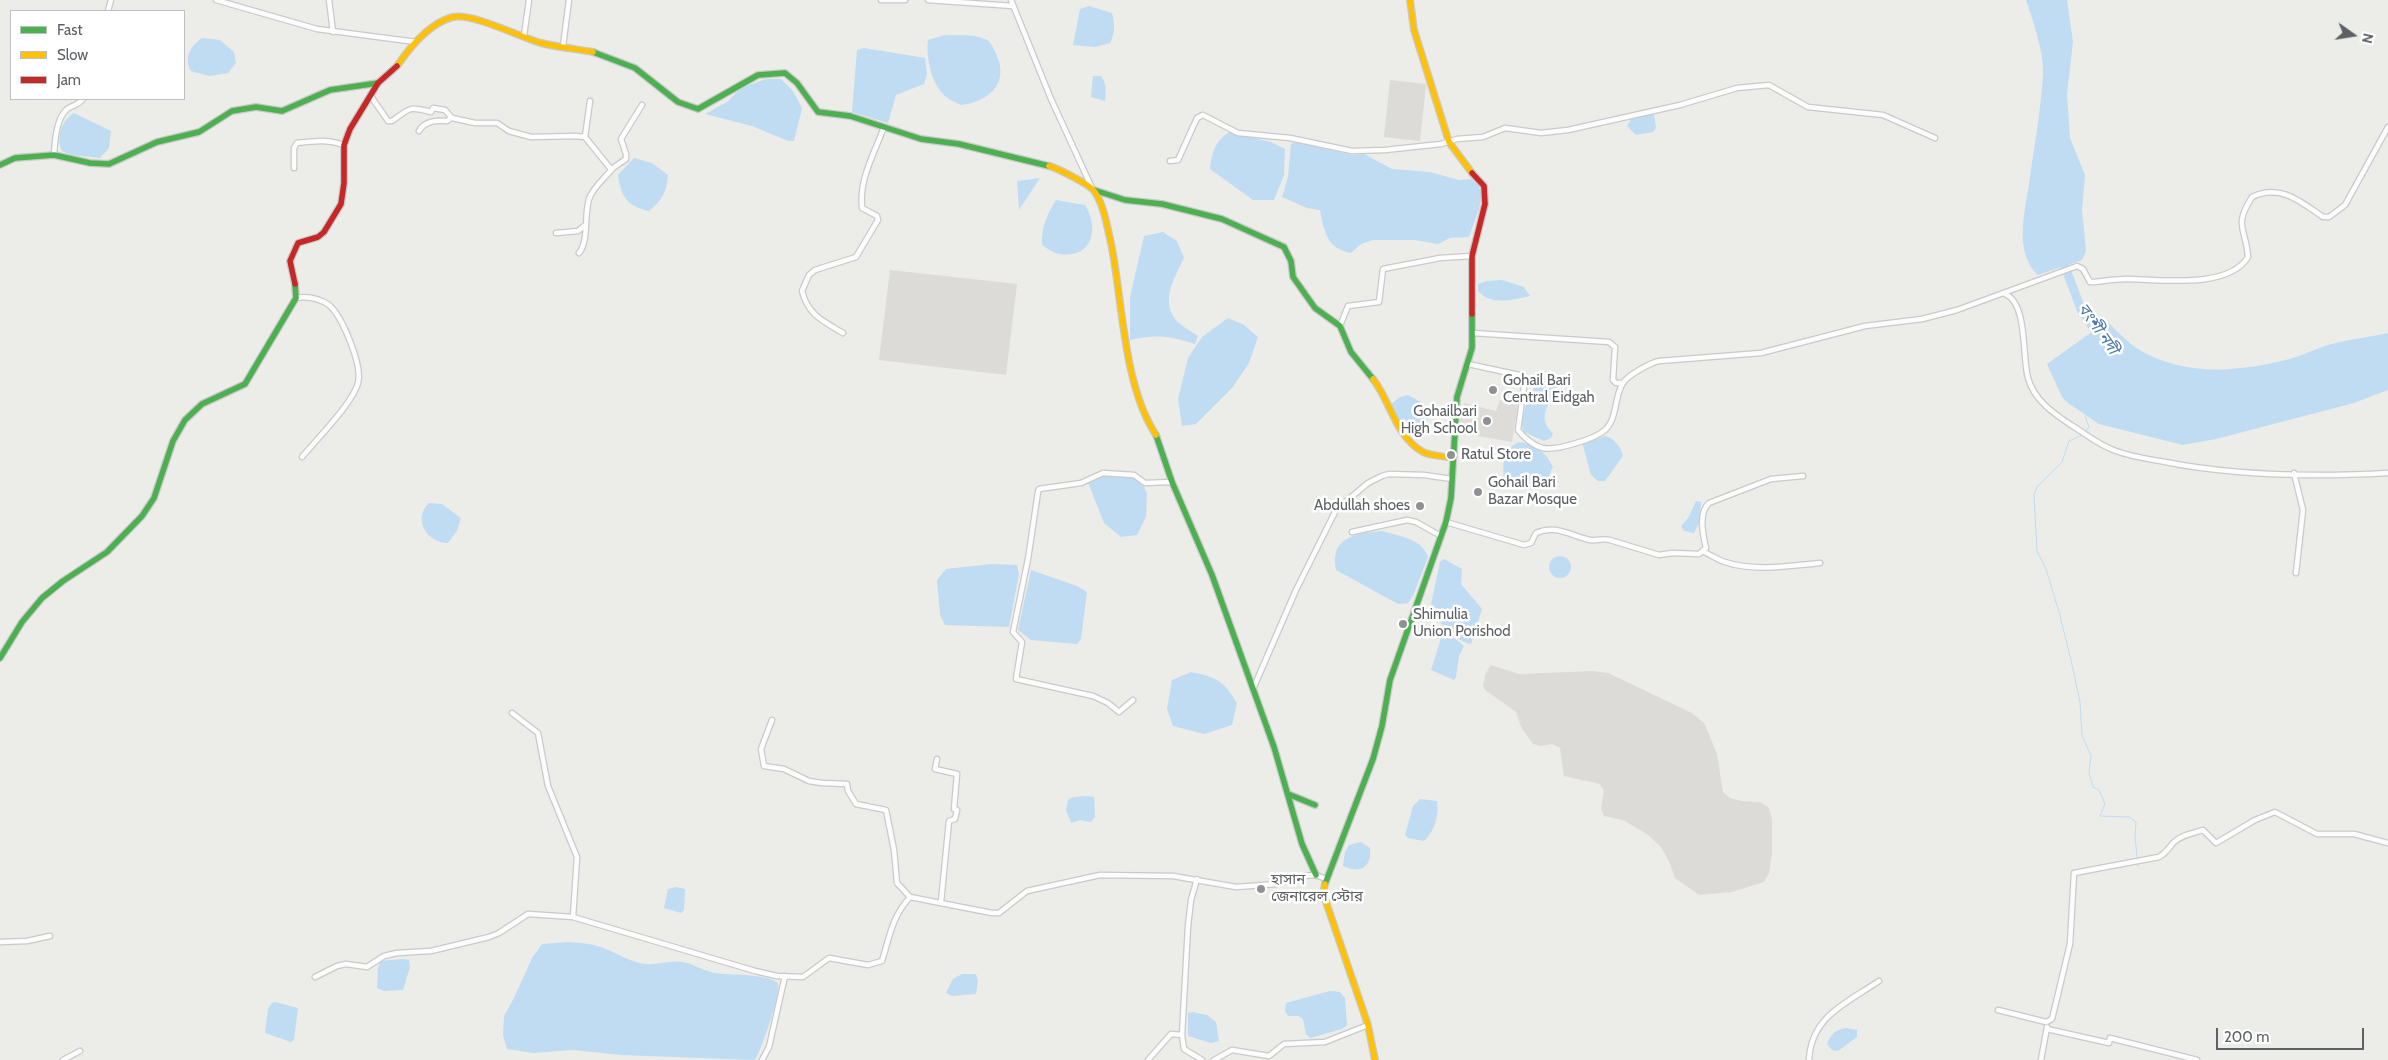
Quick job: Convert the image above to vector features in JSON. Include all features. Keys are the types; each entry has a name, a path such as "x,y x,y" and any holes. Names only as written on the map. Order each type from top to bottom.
{"street":[{"path":"216,0 333,32 416,42"},
{"path":"329,0 333,32"},
{"path":"524,36 529,0"},
{"path":"562,46 569,0"},
{"path":"881,0 905,0"},
{"path":"928,0 1013,6"},
{"path":"1011,0 1050,99 1102,209 1119,282 1125,340 1144,417 1157,437 1172,482 1212,575 1254,689 1302,844 1316,875"},
{"path":"1374,1060 1368,1025 1323,893 1326,879 1372,759 1382,726 1390,680 1446,522 1452,479 1457,397 1472,348 1472,256 1485,204 1484,186 1460,159 1449,142 1414,30 1410,0"},
{"path":"0,658 10,638 37,603 51,590 104,554 135,524 153,500 170,444 182,425 208,398 236,390 245,384 296,298 295,288 288,271 288,260 298,243 318,237 324,232 341,204 344,184 344,145 350,129 378,83 396,67 409,48 447,19 461,16 542,43 595,52 620,61 636,68 678,102 696,109 713,102 741,82 761,75 782,73 792,78 818,112 850,116 921,139 959,144 1053,167 1093,189 1124,200 1162,204 1222,219 1270,240 1288,251 1293,277 1309,301 1340,326 1351,352 1381,389 1389,410 1401,431 1423,452 1453,458"},
{"path":"0,166 15,158 54,155 90,163 110,164 157,142 199,132 232,111 256,107 282,111 330,90 378,83"},
{"path":"1170,161 1178,160 1198,118 1203,115 1238,133 1290,138 1352,151 1392,149 1483,138 1505,128 1541,133 1568,130 1680,105 1737,88 1769,85 1808,107 1883,115 1935,138"},
{"path":"370,95 388,120 392,121 404,110 431,112 433,108 445,110 451,118"},
{"path":"54,155 56,135 64,112 82,100"},
{"path":"585,137 590,101"},
{"path":"579,253 584,241 588,200 613,168 626,159 621,139 642,106"},
{"path":"419,131 426,124 438,119 447,121 451,118 475,123 497,122 509,131 531,137 585,137 610,168 613,168"},
{"path":"843,333 823,321 806,306 802,291 809,275 815,270 856,257 878,220 877,216 862,208 862,193 866,172 884,127"},
{"path":"1468,364 1519,375 1525,379 1518,430 1529,441 1544,448 1580,442 1605,430 1611,420 1623,383 1650,363 1761,353 1865,326 1922,319 2005,294 2065,269 2080,266 2087,279 2095,282 2123,279 2186,281 2208,279 2226,273 2240,265 2248,257 2241,231 2241,220 2252,197 2267,192 2288,193 2323,217 2328,217 2345,204 2388,127"},
{"path":"294,168 294,152 297,143 326,140 344,145"},
{"path":"556,233 578,231 584,226"},
{"path":"1340,326 1348,306 1379,302 1383,269 1434,259 1472,256"},
{"path":"2005,294 2012,298 2017,307 2024,338 2028,379 2033,390 2049,410 2099,444 2136,457 2214,469 2294,473 2354,474 2388,472"},
{"path":"296,298 317,298 330,306 343,325 354,354 359,376 358,384 349,400 302,457"},
{"path":"1473,333 1609,342 1615,347 1613,380 1616,383 1623,383"},
{"path":"1133,700 1119,712 1108,703 1093,696 1016,679 1022,642 1013,632 1028,558 1038,492 1039,489 1081,483 1103,473 1134,475 1145,483 1172,482"},
{"path":"2294,473 2303,510 2296,574"},
{"path":"1254,689 1296,590 1336,510 1368,483 1389,474 1424,475 1452,479"},
{"path":"1704,552 1706,548 1703,524 1705,507 1709,503 1771,479 1803,476"},
{"path":"1352,532 1407,520 1416,522 1441,536"},
{"path":"1446,522 1524,545 1531,543 1536,533 1553,529 1594,541 1602,538 1659,555 1672,552 1684,555 1704,552 1724,562 1748,566 1782,567 1820,563"},
{"path":"512,713 538,733 548,786 577,857 573,917"},
{"path":"772,720 761,749 764,766 784,770 809,781 822,784 847,784 848,791 856,804 886,810 894,850 897,883 910,897 941,902 981,912 999,913 1026,891 1100,874 1173,876 1236,887 1277,884 1304,876 1316,875 1326,879"},
{"path":"937,759 935,769 957,774 954,809 957,810 955,819 950,821 941,902"},
{"path":"1288,794 1315,804"},
{"path":"2041,1060 2048,1023 2056,1010 2070,944 2074,874 2159,857 2167,852 2182,836 2203,830 2216,843 2255,820 2274,812 2317,834 2354,834 2388,843"},
{"path":"1197,879 1191,900 1188,926 1182,1035 1184,1049 1202,1060"},
{"path":"315,976 337,966 352,964 366,967 384,956 397,953 431,951 489,937 499,933 528,914 573,917 747,968 803,978 829,958 868,965 882,961 895,918 910,897"},
{"path":"0,942 21,941 50,936"},
{"path":"762,1060 769,1047 785,976"},
{"path":"1809,1060 1811,1045 1818,1027 1835,1010 1879,981"},
{"path":"1998,1010 2048,1023"},
{"path":"1214,1060 1232,1050 1269,1056 1284,1044 1325,1042 1368,1025"},
{"path":"2047,1030 2109,1043 2110,1038 2197,1060"},
{"path":"1148,1060 1171,1034 1182,1035"},
{"path":"64,1060 80,1050"}],"shaded area":[{"path":"1390,80 1426,84 1420,141 1384,137"},
{"path":"890,270 1017,284 1006,375 879,360"},
{"name":"Gohailbari High School","path":"1500,400 1518,403 1512,442 1456,432 1464,403 1496,411"},
{"path":"1491,665 1519,674 1593,671 1608,673 1692,713 1704,723 1717,754 1723,792 1730,798 1741,801 1760,802 1769,808 1772,820 1772,854 1769,873 1764,882 1732,892 1699,895 1675,878 1669,861 1661,847 1647,834 1623,820 1604,816 1601,808 1604,791 1600,784 1564,776 1560,748 1552,744 1541,746 1533,744 1521,727 1516,712 1485,690 1483,686 1485,675"}],"water":[{"path":"2026,0 2067,0 2073,42 2067,94 2070,138 2085,175 2082,210 2086,251 2082,260 2038,275 2031,267 2026,256 2023,233 2041,102 2043,65 2038,37"},
{"path":"1089,6 1112,13 1114,28 1110,43 1095,47 1073,45 1080,9"},
{"path":"945,35 977,36 987,40 991,45 1000,66 1000,75 994,90 987,96 961,105 947,97 939,89 930,68 928,40"},
{"path":"202,38 220,40 234,52 236,63 228,73 209,76 191,71 188,62 189,53"},
{"path":"864,48 925,58 927,74 924,84 896,95 888,123 852,112 857,50"},
{"path":"1093,76 1101,76 1103,79 1106,88 1105,101 1091,97"},
{"path":"766,79 781,79 793,91 802,108 794,141 788,141 752,126 705,114 727,102 741,88"},
{"path":"74,113 111,131 109,148 100,158 71,155 62,151 60,146 61,130 66,120"},
{"path":"1654,114 1656,128 1653,132 1636,135 1627,126 1631,119"},
{"path":"1230,132 1271,142 1285,149 1284,175 1274,200 1253,200 1210,169 1215,148 1221,139"},
{"path":"1296,142 1352,155 1364,154 1392,169 1430,172 1459,180 1471,179 1478,185 1482,194 1469,237 1450,238 1438,244 1415,240 1373,240 1361,244 1351,253 1337,248 1325,232 1320,210 1307,208 1282,197 1288,177 1291,144"},
{"path":"634,158 652,163 668,175 663,195 649,211 630,203 623,195 621,189 618,175"},
{"path":"1040,178 1019,210 1017,181"},
{"path":"1056,200 1085,205 1090,214 1092,232 1090,240 1086,247 1079,252 1059,254 1052,252 1042,245 1045,221"},
{"path":"1163,232 1177,241 1184,258 1171,286 1170,309 1178,322 1198,336 1195,344 1163,337 1130,340 1130,297 1144,236"},
{"path":"1502,280 1524,287 1530,296 1502,301 1489,299 1478,291 1478,284"},
{"path":"1228,318 1244,325 1258,337 1249,363 1232,388 1196,424 1182,426 1178,399 1188,358 1202,337"},
{"path":"2107,321 2131,344 2153,357 2172,364 2212,369 2233,369 2273,363 2332,344 2388,333 2388,390 2354,403 2216,439 2183,445 2099,424 2062,397 2047,364"},
{"path":"1550,385 1556,387 1557,391 1545,412 1545,422 1553,433 1551,438 1544,441 1524,432 1521,423 1530,391 1538,386"},
{"path":"1408,395 1421,402 1430,414 1428,420 1412,427 1401,427 1390,405 1400,397"},
{"path":"1605,436 1617,443 1623,456 1605,481 1598,481 1591,475 1583,444"},
{"path":"1519,442 1539,450 1553,467 1543,485 1533,488 1522,488 1504,478 1503,467 1507,452"},
{"path":"1105,474 1134,477 1143,485 1147,493 1146,517 1137,535 1121,537 1104,523 1087,480"},
{"path":"1696,501 1701,502 1700,521 1694,533 1684,531 1681,526 1688,518"},
{"path":"429,503 442,504 461,518 457,531 448,543 434,539 424,529 422,516 424,509"},
{"path":"1382,531 1402,536 1415,542 1421,546 1428,557 1413,596 1408,603 1398,604 1336,570 1335,559 1341,544 1347,539 1363,533"},
{"path":"1560,556 1570,563 1571,567 1564,577 1560,578 1550,571 1549,567 1556,557"},
{"path":"1444,559 1462,569 1461,584 1482,609 1471,644 1460,640 1448,630 1430,609 1440,562"},
{"path":"992,564 1017,565 1019,574 1009,627 945,625 940,615 937,580 946,569"},
{"path":"1031,570 1077,586 1087,592 1081,639 1077,644 1031,640 1018,630"},
{"path":"1447,632 1464,646 1459,656 1454,680 1431,670 1442,635"},
{"path":"1191,672 1213,678 1227,689 1237,703 1232,725 1204,734 1173,726 1167,709 1172,680"},
{"path":"1073,797 1094,797 1095,817 1091,822 1080,820 1071,823 1066,810 1068,800"},
{"path":"1420,799 1437,801 1435,822 1431,832 1424,841 1408,838 1405,835 1413,806"},
{"path":"1361,842 1370,848 1367,864 1360,869 1343,866 1345,852 1349,845"},
{"path":"676,887 685,889 684,910 681,913 664,908 668,889"},
{"path":"569,942 597,946 629,960 645,964 683,962 715,973 768,978 775,981 778,984 778,989 774,1010 755,1060 621,1055 573,1050 534,1053 507,1049 503,1035 504,1016 532,958 542,944"},
{"path":"409,960 410,967 403,990 384,991 377,988 380,961"},
{"path":"962,974 976,974 978,981 976,994 952,996 946,993 953,979"},
{"path":"1330,991 1340,992 1345,998 1347,1025 1342,1029 1310,1038 1306,1034 1303,1019 1298,1016 1288,1016 1285,1011 1286,1003"},
{"path":"275,1002 298,1008 294,1040 291,1042 265,1033 268,1009"},
{"path":"1193,1012 1207,1015 1216,1022 1219,1041 1211,1043 1188,1036 1188,1013"},
{"path":"1846,1028 1857,1030 1857,1037 1838,1051 1832,1050 1827,1044 1830,1038 1836,1031"}],"waterway":[{"name":"বংশী নদী","path":"2061,256 2081,309 2100,338"},
{"path":"2085,416 2089,427 2085,432"},
{"path":"2083,435 2069,441 2062,462 2037,487 2034,495 2037,551 2046,569 2071,660 2080,702 2082,735 2091,756 2089,773 2093,787 2099,790 2105,804 2100,816 2129,817 2136,822 2135,837 2138,866"}],"traffic: fast":[{"path":"593,52 635,68 678,102 698,109 758,75 785,73 797,83 818,112 850,116 921,139 959,144 1049,166"},
{"path":"0,165 15,158 54,155 90,163 109,164 157,142 199,132 232,111 256,107 282,111 330,90 378,83"},
{"path":"1094,190 1125,200 1162,204 1222,219 1284,247 1291,261 1293,277 1315,308 1340,326 1351,352 1373,379"},
{"path":"0,658 22,622 42,598 63,581 107,552 142,516 154,498 173,441 185,420 202,404 245,384 296,298 295,284"},
{"path":"1325,884 1373,759 1382,726 1390,680 1446,522 1451,498 1457,397 1472,348 1472,314"},
{"path":"1156,435 1172,482 1212,575 1274,747 1302,844 1316,875"},
{"path":"1288,794 1315,805"}],"traffic: slow":[{"path":"1410,0 1414,30 1449,142 1472,173"},
{"path":"397,66 428,30 453,17 484,22 541,43 593,52"},
{"path":"1049,166 1087,185 1095,192 1101,203 1111,243 1130,368 1145,415 1156,435"},
{"path":"1373,379 1400,428 1414,445 1423,452 1453,458"},
{"path":"1325,884 1323,893 1368,1025 1375,1060"}],"traffic: jam":[{"path":"295,284 290,261 298,243 318,237 324,232 341,204 344,183 344,145 350,129 378,83 397,66"},
{"path":"1472,173 1484,186 1485,204 1472,256 1472,314"}],"place":[{"name":"Gohail Bari Central Eidgah","path":"1493,390"},
{"name":"Gohailbari High School","path":"1487,421"},
{"name":"Ratul Store","path":"1451,455"},
{"name":"Gohail Bari Bazar Mosque","path":"1478,492"},
{"name":"Abdullah shoes","path":"1420,506"},
{"name":"Shimulia Union Porishod","path":"1403,624"},
{"name":"হাসান জেনারেল স্টোর","path":"1261,889"}]}
